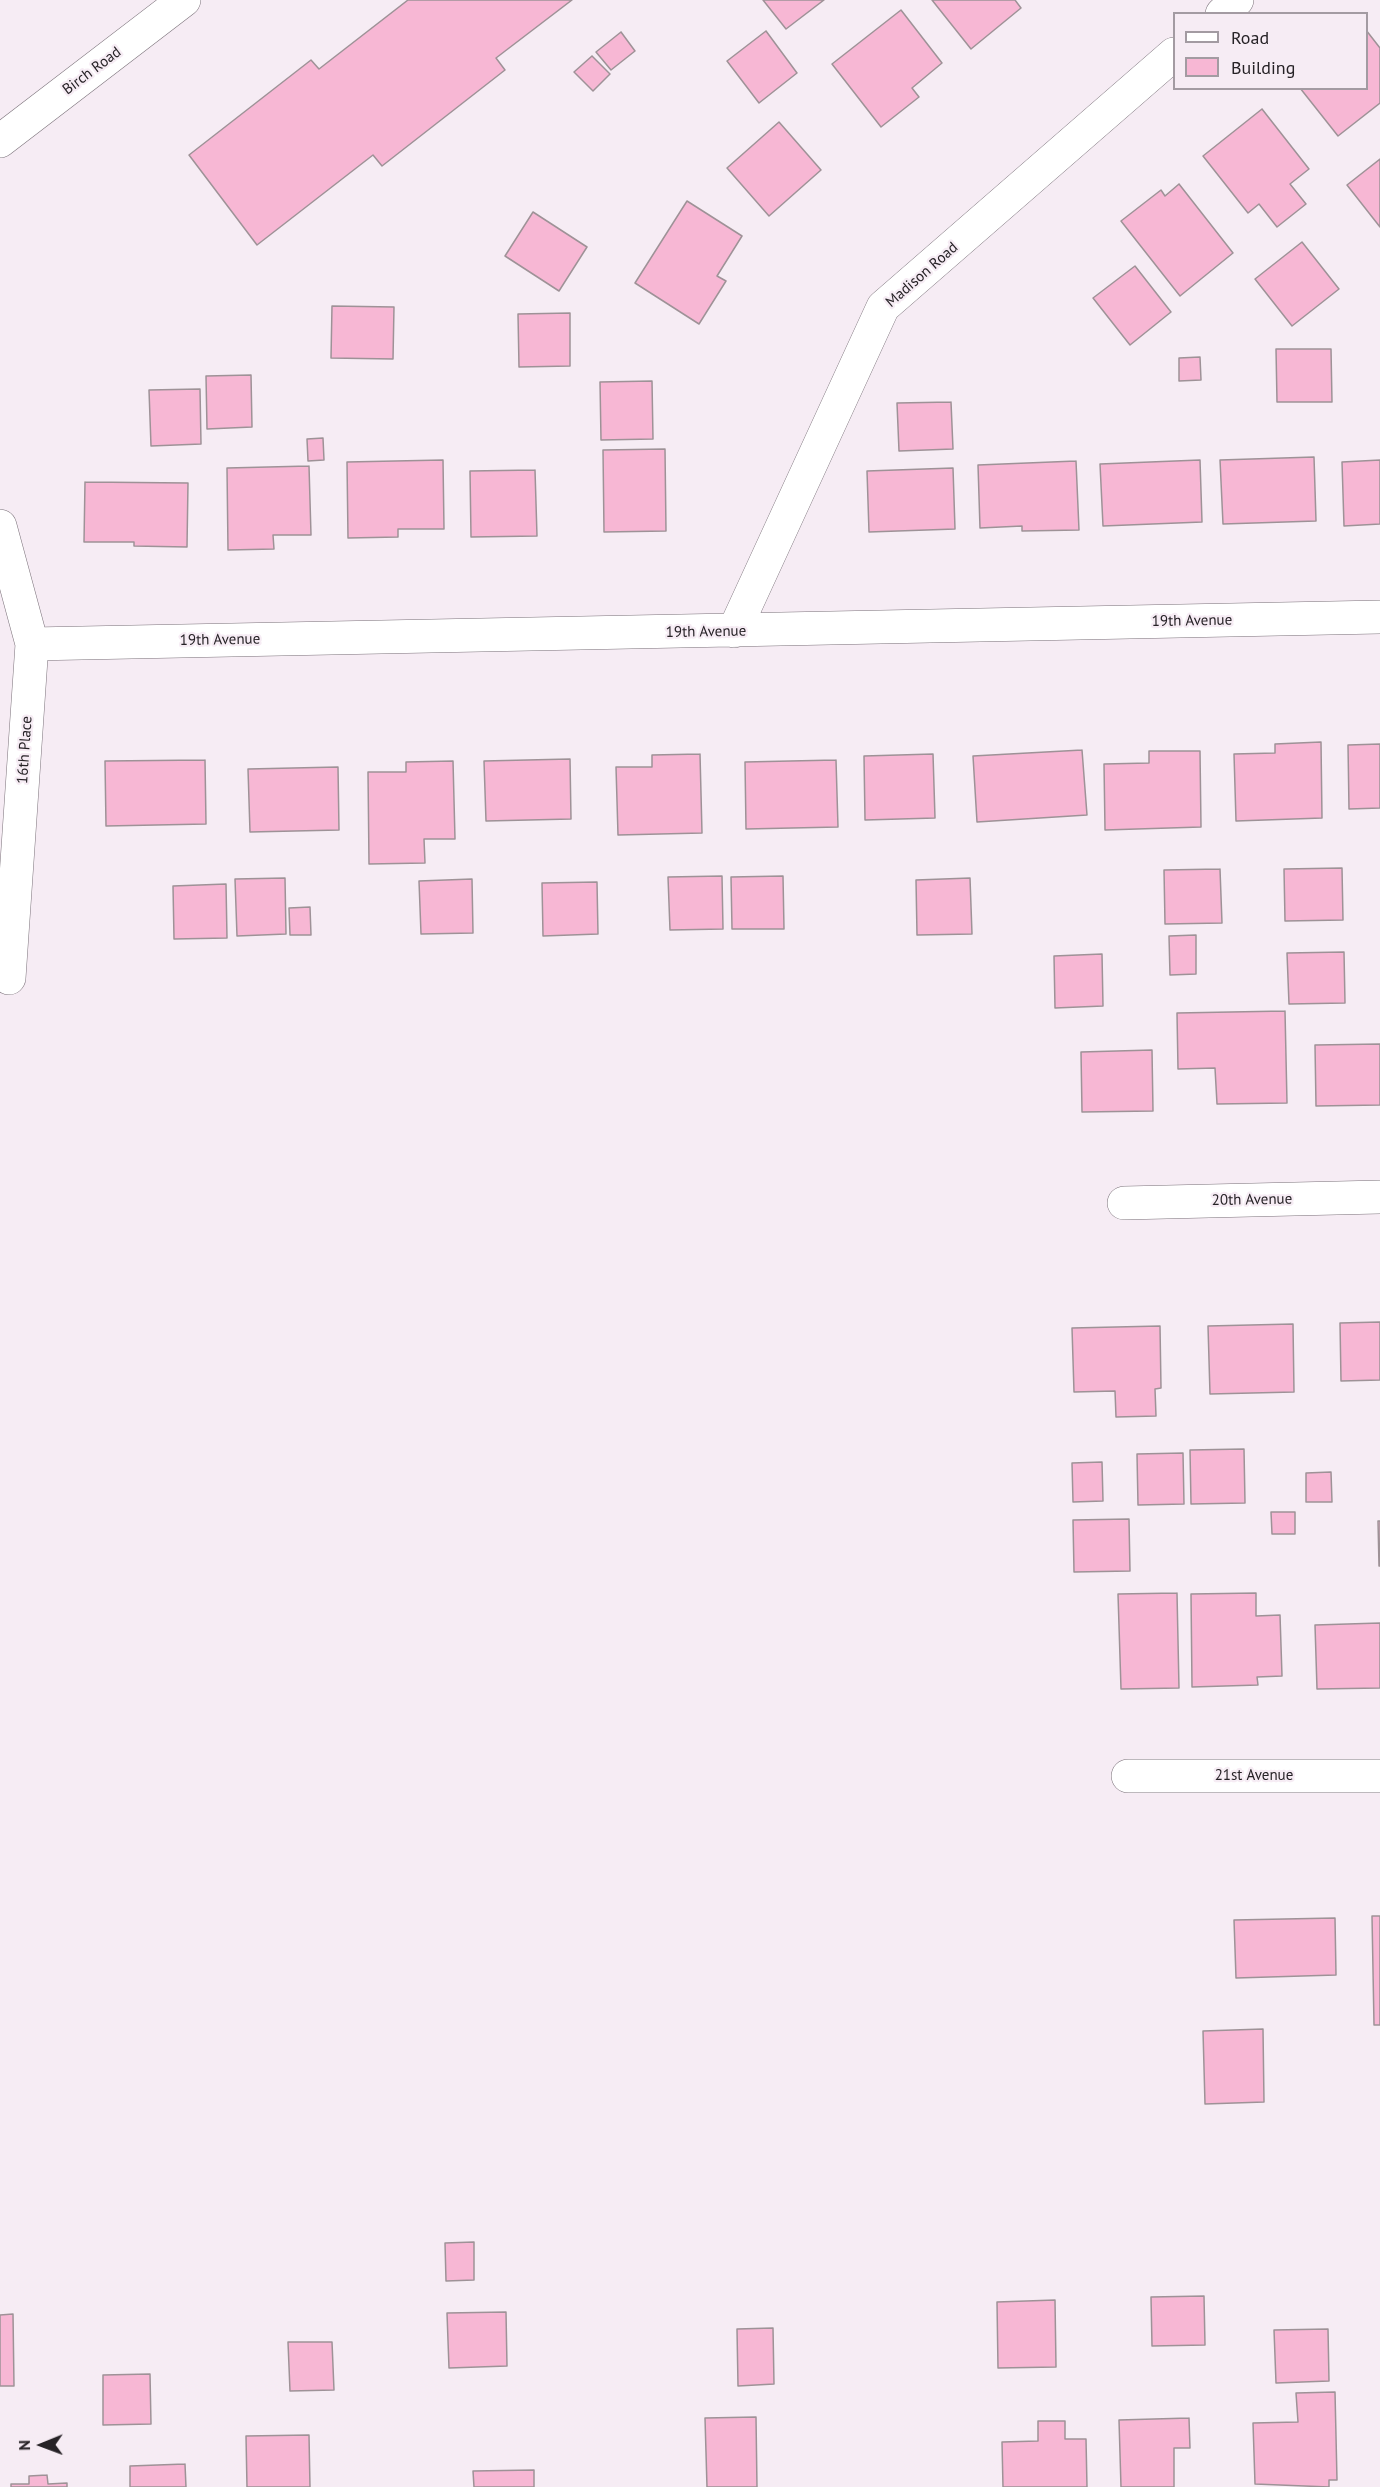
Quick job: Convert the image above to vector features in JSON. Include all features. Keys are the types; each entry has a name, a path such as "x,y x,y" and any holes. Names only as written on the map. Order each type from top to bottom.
{"street":[{"name":"Birch Road","path":"0,141 184,0"},
{"path":"1224,12 1237,0"},
{"name":"Madison Road","path":"734,631 884,307 1173,55"},
{"name":"16th Place","path":"0,526 32,644 9,978"},
{"name":"19th Avenue","path":"32,644 1380,617"},
{"name":"20th Avenue","path":"1124,1203 1380,1197"},
{"name":"21st Avenue","path":"1128,1776 1380,1776"}],"building":[{"path":"408,0 572,0 496,58 505,70 382,166 373,155 257,245 189,155 311,60 319,69"},
{"path":"763,0 824,0 786,29"},
{"path":"932,0 1015,0 1021,8 971,49"},
{"path":"901,10 942,63 912,88 919,97 881,127 832,64"},
{"path":"766,31 797,73 759,103 727,61"},
{"path":"621,32 635,51 611,70 596,52"},
{"path":"1368,33 1380,48 1380,103 1338,136 1302,90 1368,90"},
{"path":"592,56 610,74 593,91 574,72"},
{"path":"1262,109 1309,169 1290,184 1306,204 1277,227 1259,204 1248,213 1203,156"},
{"path":"779,122 821,170 769,216 727,168"},
{"path":"1380,159 1380,227 1347,185"},
{"path":"1179,184 1233,253 1180,296 1121,221 1161,190 1165,196"},
{"path":"687,201 742,236 717,276 726,281 699,324 635,283"},
{"path":"533,212 587,247 559,291 505,256"},
{"path":"1302,242 1339,289 1292,326 1255,279"},
{"path":"1135,266 1171,312 1130,345 1093,298"},
{"path":"332,306 394,307 393,359 331,358"},
{"path":"570,313 570,366 519,367 518,314"},
{"path":"1276,349 1331,349 1332,402 1277,402"},
{"path":"1200,357 1201,380 1179,381 1179,358"},
{"path":"251,375 252,427 207,429 206,376"},
{"path":"652,381 653,439 601,440 600,382"},
{"path":"200,389 201,444 151,446 149,390"},
{"path":"951,402 953,449 899,451 897,403"},
{"path":"323,438 324,460 308,461 307,439"},
{"path":"665,449 666,531 604,532 603,450"},
{"path":"1314,457 1316,521 1223,524 1220,460"},
{"path":"443,460 444,529 398,529 398,537 348,538 347,462"},
{"path":"1200,460 1202,522 1103,526 1100,464"},
{"path":"1380,460 1380,524 1344,526 1342,462"},
{"path":"1076,461 1079,530 1022,531 1022,526 980,528 978,465"},
{"path":"309,466 311,535 273,535 274,549 228,550 227,468"},
{"path":"953,468 955,529 869,532 867,471"},
{"path":"535,470 537,536 471,537 470,471"},
{"path":"85,482 188,483 187,547 134,546 134,542 84,542"},
{"path":"1321,742 1322,818 1236,821 1234,754 1275,753 1275,744"},
{"path":"1380,744 1380,808 1349,809 1348,745"},
{"path":"1082,750 1087,815 977,822 973,756"},
{"path":"1149,751 1200,751 1201,827 1105,830 1104,764 1149,763"},
{"path":"700,754 702,833 618,835 616,767 652,767 652,755"},
{"path":"933,754 935,818 865,820 864,756"},
{"path":"570,759 571,819 486,821 484,761"},
{"path":"205,760 206,824 106,826 105,761"},
{"path":"836,760 838,827 746,829 745,762"},
{"path":"453,761 455,839 424,839 425,863 369,864 368,772 406,772 406,762"},
{"path":"338,767 339,830 250,832 248,769"},
{"path":"1342,868 1343,920 1285,921 1284,869"},
{"path":"1220,869 1222,923 1165,924 1164,870"},
{"path":"722,876 723,929 670,930 668,877"},
{"path":"783,876 784,929 732,929 731,877"},
{"path":"285,878 286,934 237,936 235,879"},
{"path":"970,878 972,934 917,935 916,880"},
{"path":"472,879 473,933 421,934 419,881"},
{"path":"597,882 598,934 543,936 542,883"},
{"path":"226,884 227,938 174,939 173,886"},
{"path":"310,907 311,935 290,935 289,908"},
{"path":"1196,935 1196,974 1170,975 1169,936"},
{"path":"1344,952 1345,1003 1289,1004 1287,953"},
{"path":"1102,954 1103,1006 1055,1008 1054,956"},
{"path":"1285,1011 1287,1103 1217,1104 1215,1068 1178,1069 1177,1013"},
{"path":"1380,1044 1380,1105 1316,1106 1315,1045"},
{"path":"1152,1050 1153,1111 1082,1112 1081,1052"},
{"path":"1380,1322 1380,1380 1341,1381 1340,1323"},
{"path":"1293,1324 1294,1392 1210,1394 1208,1326"},
{"path":"1160,1326 1161,1388 1155,1389 1156,1416 1116,1417 1115,1391 1074,1392 1072,1328"},
{"path":"1244,1449 1245,1503 1191,1504 1190,1450"},
{"path":"1183,1453 1184,1504 1138,1505 1137,1454"},
{"path":"1102,1462 1103,1501 1073,1502 1072,1463"},
{"path":"1331,1472 1332,1502 1306,1502 1306,1473"},
{"path":"1271,1512 1295,1512 1295,1534 1272,1534"},
{"path":"1129,1519 1130,1571 1074,1572 1073,1520"},
{"path":"1378,1521 1380,1521 1380,1566 1379,1566"},
{"path":"1177,1593 1179,1688 1121,1689 1118,1594"},
{"path":"1256,1593 1256,1616 1280,1615 1282,1676 1257,1677 1258,1685 1192,1687 1191,1594"},
{"path":"1380,1623 1380,1688 1317,1689 1315,1625"},
{"path":"1372,1916 1380,1916 1380,2025 1374,2025"},
{"path":"1335,1918 1336,1975 1236,1978 1234,1920"},
{"path":"1263,2029 1264,2102 1205,2104 1203,2031"},
{"path":"474,2242 474,2280 446,2281 445,2243"},
{"path":"1204,2296 1205,2345 1152,2346 1151,2297"},
{"path":"1055,2300 1056,2367 998,2368 997,2302"},
{"path":"506,2312 507,2366 449,2368 447,2313"},
{"path":"13,2314 14,2386 0,2386 0,2315"},
{"path":"773,2328 774,2384 738,2386 737,2329"},
{"path":"1328,2329 1329,2381 1276,2383 1274,2330"},
{"path":"288,2342 332,2342 334,2390 290,2391"},
{"path":"150,2374 151,2424 103,2425 103,2375"},
{"path":"1335,2392 1337,2480 1329,2480 1329,2487 1255,2484 1253,2423 1298,2422 1296,2393"},
{"path":"756,2417 757,2487 707,2487 705,2418"},
{"path":"1189,2418 1190,2448 1174,2448 1174,2487 1121,2487 1119,2420"},
{"path":"1038,2421 1065,2421 1065,2439 1086,2439 1087,2487 1003,2487 1002,2442 1038,2441"},
{"path":"309,2435 310,2487 247,2487 246,2436"},
{"path":"185,2464 186,2487 130,2487 130,2466"},
{"path":"534,2470 534,2487 474,2487 473,2471"},
{"path":"47,2475 48,2484 67,2483 67,2487 11,2487 11,2484 29,2484 29,2476"}]}
